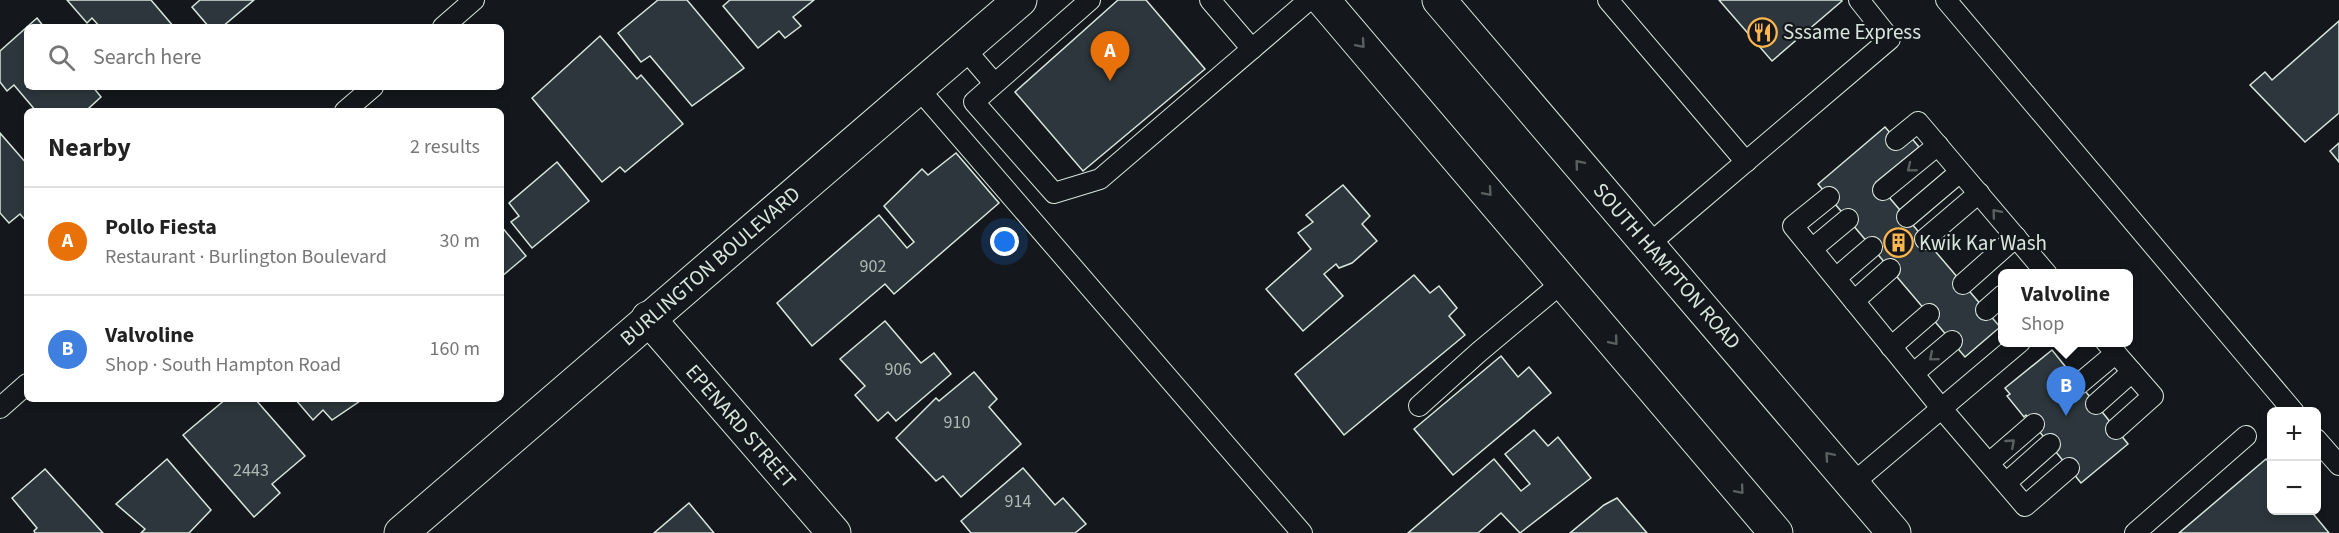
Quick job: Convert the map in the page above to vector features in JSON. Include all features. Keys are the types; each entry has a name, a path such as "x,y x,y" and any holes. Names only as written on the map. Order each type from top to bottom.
{"main road":[{"name":"BURLINGTON BOULEVARD","path":"401,533 1020,0"},
{"path":"1323,0 1776,533"},
{"name":"SOUTH HAMPTON ROAD","path":"1439,0 1894,533"},
{"name":"EPENARD STREET","path":"648,318 834,533"}],"lane":[{"path":"446,24 474,0"},
{"path":"947,121 974,102 1090,0"},
{"path":"1210,0 1252,49"},
{"path":"974,102 1054,193 1100,179 1309,0"},
{"path":"1608,0 1746,162"},
{"path":"1648,245 1890,39 1858,0"},
{"path":"1946,0 2291,407"},
{"path":"964,48 994,83"},
{"path":"918,88 1302,533"},
{"path":"348,108 370,90"},
{"path":"1896,140 1918,122 2016,237 2037,269"},
{"path":"1883,190 1938,145"},
{"path":"1907,217 1960,172"},
{"path":"1925,239 1979,193"},
{"path":"1829,197 1793,226 2025,506 2069,468"},
{"path":"1812,249 1848,219"},
{"path":"1963,284 2016,237"},
{"path":"1836,278 1872,247"},
{"path":"1854,301 1890,269"},
{"path":"1419,406 1564,281"},
{"path":"1986,310 1998,299"},
{"path":"1891,347 1929,314"},
{"path":"1914,373 1952,341"},
{"path":"1852,483 2014,347"},
{"path":"2079,384 2111,348 2153,396 2116,429"},
{"path":"2096,404 2132,372"},
{"path":"0,408 24,387"},
{"path":"1989,463 2034,424"},
{"path":"2135,533 2246,436"},
{"path":"2006,483 2050,444"},
{"path":"2321,445 2339,465"}],"building":[{"path":"67,0 151,0 171,24 97,24 92,18 87,23"},
{"path":"200,0 254,0 226,24 206,24 192,7"},
{"path":"658,0 687,0 744,68 692,106 650,56 641,62 618,33"},
{"path":"730,0 814,0 793,17 801,26 785,38 779,31 758,48 723,6"},
{"path":"1118,0 1146,0 1205,69 1083,171 1015,92"},
{"path":"1719,0 1841,0 1842,1 1772,61"},
{"path":"37,18 42,24 30,24"},
{"path":"2339,21 2339,113 2305,142 2250,85 2265,72 2272,80"},
{"path":"24,30 24,90 95,90 101,97 89,108 33,108 14,85 7,91 0,82 0,51"},
{"path":"600,36 637,79 641,75 683,124 625,172 620,167 602,182 532,98"},
{"name":"Kwik Kar Wash","path":"1885,127 1898,142 1908,134 1919,147 1876,182 1998,325 1998,329 1965,357 1818,184"},
{"path":"0,133 24,161 24,219 20,214 9,223 0,213"},
{"path":"2339,143 2339,162 2330,151"},
{"path":"956,153 999,203 894,294 885,284 812,346 777,303 879,215 907,248 914,242 884,206 922,169 928,175"},
{"path":"557,162 589,201 532,248 511,222 519,216 509,203"},
{"path":"1343,185 1370,216 1362,224 1377,241 1352,263 1339,268 1336,264 1324,274 1343,296 1303,331 1266,289 1311,249 1298,233 1313,222 1306,215"},
{"path":"504,230 526,256 504,274"},
{"path":"1414,275 1430,293 1439,286 1457,308 1449,316 1465,335 1344,435 1295,374"},
{"path":"885,321 921,363 934,353 951,374 896,421 888,412 878,421 855,395 865,386 840,359"},
{"path":"2052,350 2128,444 2081,483 2026,415 2024,417 2007,396 2010,394 2005,388"},
{"path":"1501,356 1518,377 1529,367 1551,393 1453,475 1414,429"},
{"path":"974,372 997,399 989,407 1021,444 961,497 943,476 936,481 896,438 936,398 939,401"},
{"path":"222,402 258,402 305,456 272,484 280,493 254,517 183,435"},
{"path":"298,402 359,402 332,420 323,410 313,420"},
{"path":"1534,430 1548,446 1558,437 1591,478 1520,533 1501,513 1478,533 1408,533 1494,459 1521,491 1530,484 1505,454"},
{"path":"167,459 211,510 189,533 141,533 145,529 116,504"},
{"path":"2266,459 2267,515 2314,515 2329,533 2179,533"},
{"path":"1023,468 1055,505 1063,498 1086,524 1075,533 971,533 961,521"},
{"path":"45,469 103,533 35,533 37,528 12,498"},
{"path":"1617,498 1647,533 1570,533 1604,505"},
{"path":"689,503 714,533 654,533"}],"place":[{"name":"Sssame Express","path":"1762,32"},
{"name":"Pollo Fiesta","path":"1110,81"},
{"name":"Kwik Kar Wash","path":"1898,243"},
{"name":"Valvoline","path":"2066,416"}]}
